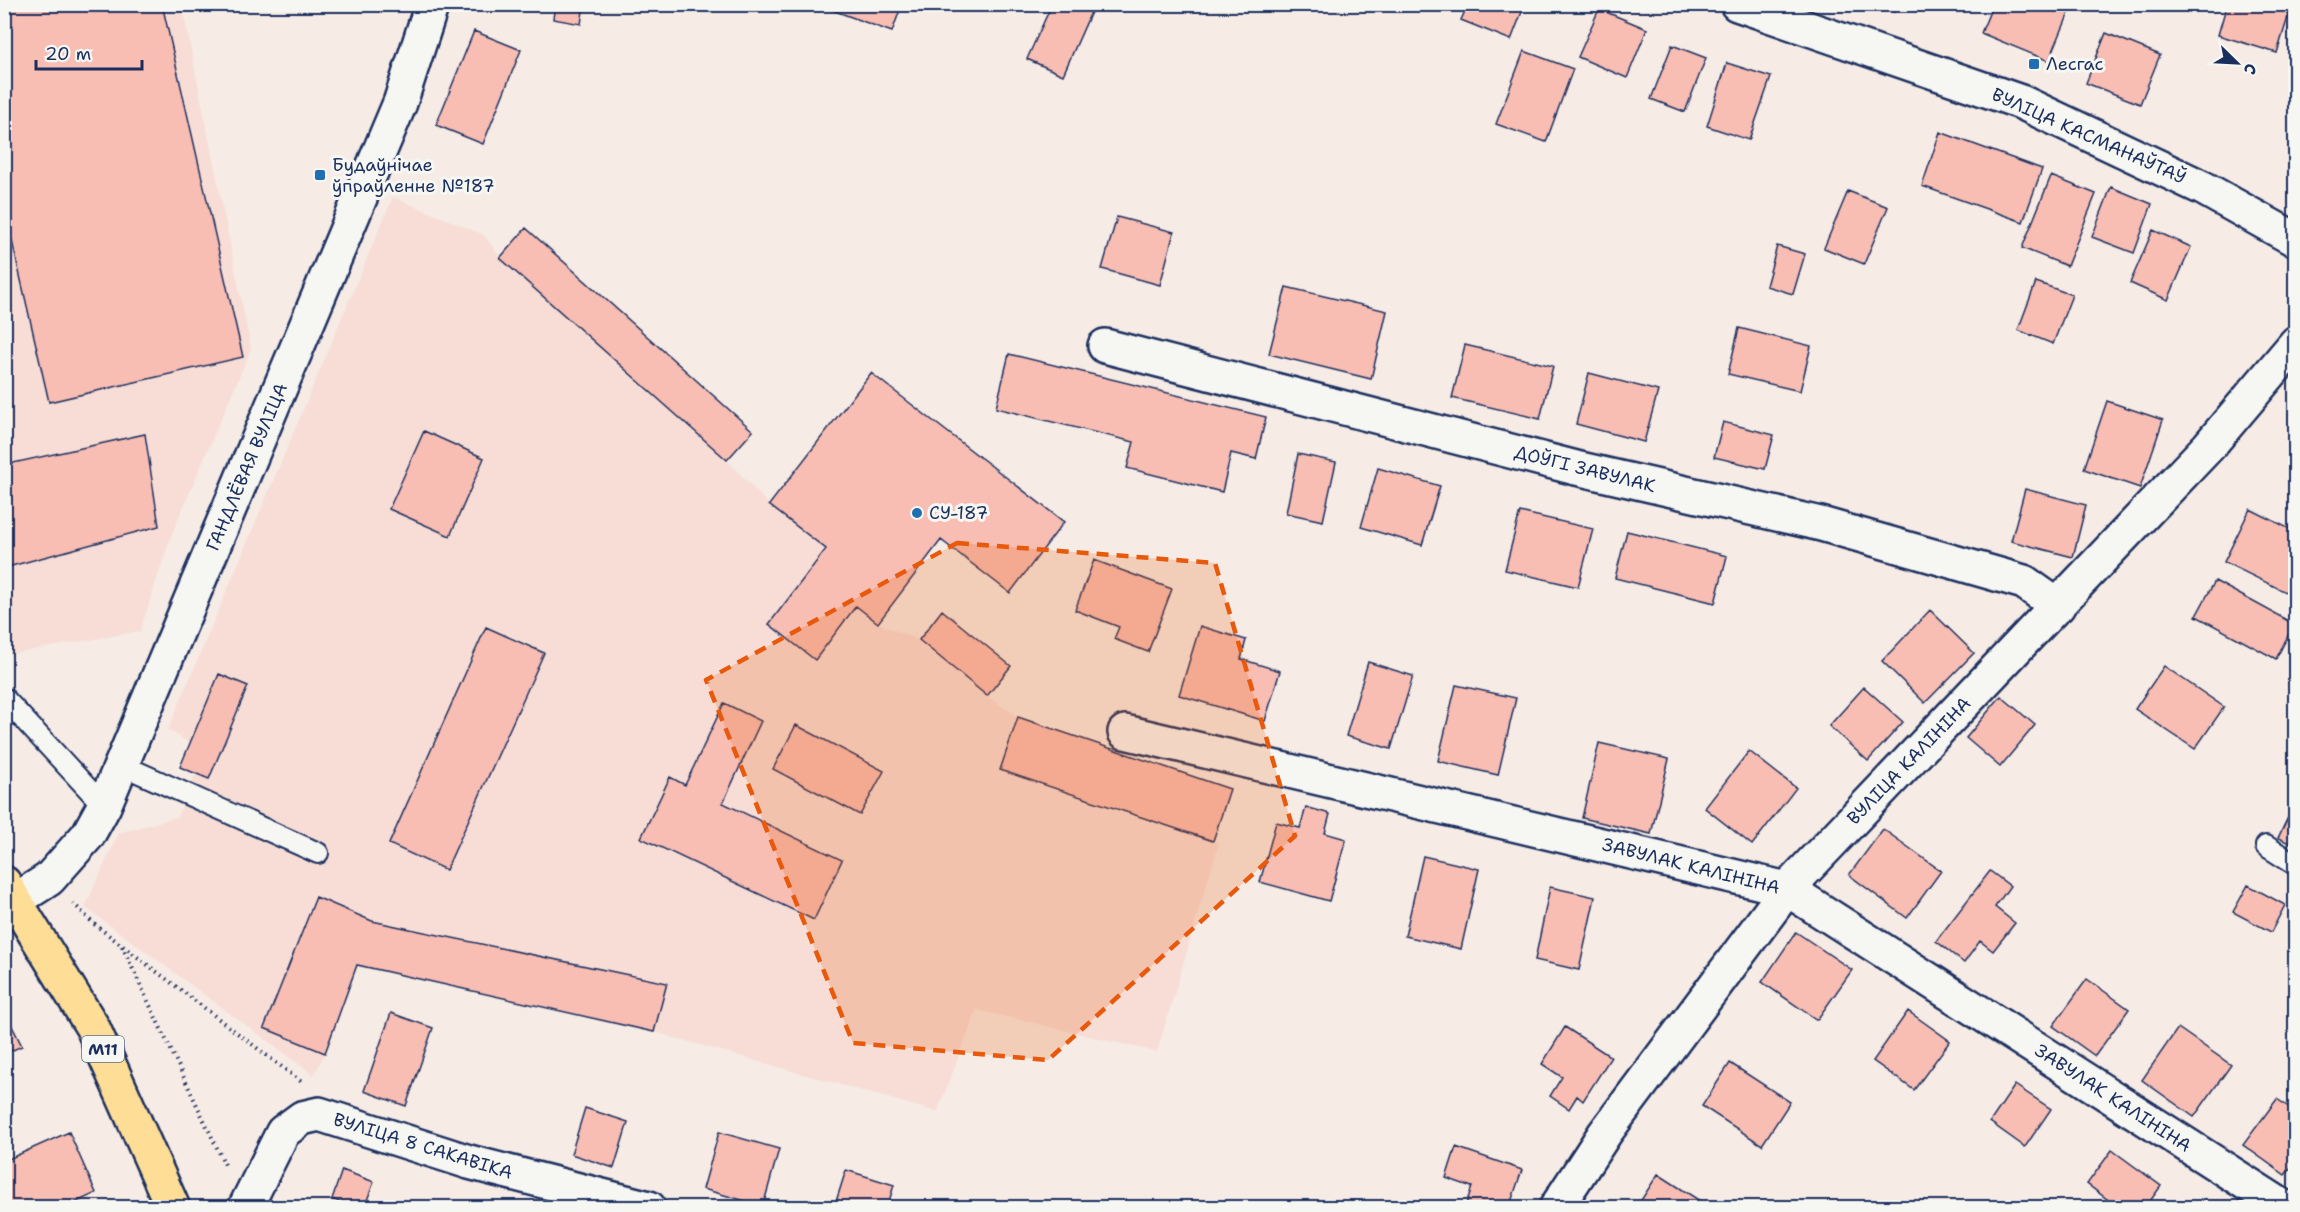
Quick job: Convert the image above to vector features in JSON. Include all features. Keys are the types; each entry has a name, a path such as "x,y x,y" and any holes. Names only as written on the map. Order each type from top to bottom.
{"highway":[{"name":"М11","path":"10,892 93,1028 173,1208"}],"street":[{"name":"ГАНДЛЁВАЯ ВУЛІЦА","path":"10,892 49,879 88,835 104,806 400,103 432,4"},
{"name":"ВУЛІЦА КАСМАНАЎТАЎ","path":"1737,4 2021,102 2203,188 2295,240"},
{"name":"ВУЛІЦА КАЛІНІНА","path":"1556,1208 1605,1133 1787,889 2208,447 2295,343"},
{"name":"ДОЎГІ ЗАВУЛАК","path":"1105,346 1576,468 1832,527 2024,582 2058,606"},
{"name":"ЗАВУЛАК КАЛІНІНА","path":"1125,732 1787,889 2285,1208"},
{"name":"ВУЛІЦА 8 САКАВІКА","path":"245,1208 283,1132 302,1118 319,1114 469,1162 648,1208"}],"lane":[{"path":"4,698 104,806"},
{"path":"122,765 318,853"},
{"path":"2266,846 2295,865"}],"path":[{"path":"49,879 94,924 314,1091 319,1114"},
{"path":"122,945 230,1176"}],"highlighted area":[{"path":"957,543 1215,563 1295,836 1048,1060 853,1043 706,680"}],"shaded area":[{"path":"5,5 182,5 251,349 171,536 140,631 5,655"},
{"path":"393,197 484,235 500,257 526,228 753,431 727,460 769,505 826,549 815,659 856,606 878,623 919,640 987,696 1018,717 1230,789 1213,840 1219,843 1157,1052 977,1010 937,1112 654,1032 357,965 325,1053 314,1075 85,907 119,833 177,817 188,794 196,773 180,767 190,743 168,730"}],"building":[{"path":"4,4 162,4 243,357 49,402 4,206"},
{"path":"555,4 584,4 581,24 553,19"},
{"path":"816,4 902,4 892,32"},
{"path":"1052,4 1075,4 1091,12 1063,75 1027,59"},
{"path":"1468,4 1525,4 1511,40 1461,20"},
{"path":"1875,4 1897,4 1894,12"},
{"path":"1993,4 2047,4 2069,13 2049,61 1981,33"},
{"path":"2227,4 2292,4 2277,53 2218,35"},
{"path":"1599,9 1647,29 1627,78 1578,57"},
{"path":"474,31 521,50 483,144 436,125"},
{"path":"2106,33 2160,55 2140,104 2086,83"},
{"path":"1672,45 1706,58 1685,112 1651,99"},
{"path":"1524,51 1573,69 1546,142 1496,124"},
{"path":"1727,63 1771,77 1749,140 1707,126"},
{"path":"1940,132 2042,169 2023,222 1922,186"},
{"path":"2296,138 2296,153 2290,150"},
{"path":"2051,176 2096,194 2067,266 2022,248"},
{"path":"2111,187 2152,204 2134,253 2092,237"},
{"path":"1848,191 1888,207 1864,264 1824,248"},
{"path":"1117,217 1174,232 1160,285 1102,269"},
{"path":"526,228 753,431 727,460 500,258"},
{"path":"2153,230 2191,247 2168,300 2130,283"},
{"path":"1777,246 1805,254 1793,294 1766,286"},
{"path":"2036,282 2072,295 2053,344 2018,330"},
{"path":"1286,287 1387,311 1371,379 1269,354"},
{"path":"1739,328 1811,346 1800,391 1728,374"},
{"path":"1465,345 1553,366 1540,419 1452,398"},
{"path":"1009,354 1266,417 1256,459 1231,453 1222,492 1127,468 1134,442 996,408"},
{"name":"СУ-187","path":"871,373 1064,522 1010,593 941,540 878,623 856,606 815,660 769,624 826,549 769,505"},
{"path":"1589,373 1658,391 1644,442 1576,424"},
{"path":"2107,401 2163,420 2140,488 2084,469"},
{"path":"1723,422 1774,435 1765,469 1714,457"},
{"path":"424,431 484,458 450,536 389,509"},
{"path":"145,434 159,526 4,568 4,465"},
{"path":"1298,454 1336,462 1323,521 1286,513"},
{"path":"1378,468 1440,486 1422,545 1361,527"},
{"path":"2025,489 2086,505 2073,557 2011,541"},
{"path":"2250,509 2296,532 2296,597 2224,562"},
{"path":"1520,512 1593,529 1578,587 1505,570"},
{"path":"1627,531 1727,556 1715,603 1615,578"},
{"path":"1094,560 1172,589 1148,652 1114,639 1119,627 1075,610"},
{"path":"2215,581 2294,624 2276,659 2196,616"},
{"path":"942,610 1011,666 987,696 919,640"},
{"path":"1930,610 1974,653 1925,703 1882,661"},
{"path":"1200,626 1246,640 1241,659 1280,671 1265,721 1179,695"},
{"path":"486,627 544,653 446,870 389,844"},
{"path":"4,628 10,631 4,641"},
{"path":"1368,662 1413,676 1391,749 1346,736"},
{"path":"2164,666 2224,707 2195,749 2135,709"},
{"path":"219,674 248,686 209,779 180,767"},
{"path":"1456,685 1516,698 1498,775 1438,761"},
{"path":"1864,687 1903,722 1868,761 1829,726"},
{"path":"2001,696 2035,725 2000,767 1966,738"},
{"path":"724,703 761,721 723,803 842,860 814,920 641,838 670,777 685,785"},
{"path":"1018,717 1230,789 1213,841 1000,770"},
{"path":"796,725 884,771 860,815 773,769"},
{"path":"1599,743 1669,759 1651,834 1582,818"},
{"path":"1749,751 1796,788 1752,845 1705,808"},
{"path":"2296,801 2296,846 2278,838"},
{"path":"1306,807 1330,814 1325,833 1346,839 1329,901 1260,882 1276,822 1300,828"},
{"path":"1883,829 1941,871 1907,918 1849,875"},
{"path":"1423,856 1479,869 1461,949 1405,936"},
{"path":"1990,871 2010,886 1995,907 2015,923 1993,951 1980,941 1964,963 1936,941"},
{"path":"2248,885 2285,905 2271,932 2233,912"},
{"path":"1550,887 1595,897 1579,970 1535,960"},
{"path":"316,897 372,921 667,983 654,1032 357,965 325,1053 264,1028"},
{"path":"1796,932 1852,970 1817,1020 1762,982"},
{"path":"2087,979 2129,1009 2095,1056 2053,1026"},
{"path":"4,1010 22,1046 4,1054"},
{"path":"1908,1011 1950,1041 1914,1090 1873,1061"},
{"path":"391,1013 433,1028 406,1106 364,1091"},
{"path":"1565,1027 1611,1057 1583,1101 1577,1096 1569,1109 1550,1096 1562,1077 1542,1064"},
{"path":"2178,1028 2231,1065 2194,1117 2142,1080"},
{"path":"1730,1063 1790,1102 1762,1145 1702,1106"},
{"path":"2015,1085 2051,1109 2025,1147 1990,1122"},
{"path":"2277,1099 2296,1112 2296,1161 2285,1175 2243,1145"},
{"path":"585,1108 628,1122 614,1168 571,1154"},
{"path":"69,1132 96,1193 64,1208 6,1208 4,1161"},
{"path":"719,1132 779,1149 763,1206 703,1189"},
{"path":"1456,1147 1522,1170 1509,1208 1465,1207 1472,1187 1446,1178"},
{"path":"2112,1150 2161,1186 2145,1208 2119,1208 2087,1184"},
{"path":"342,1170 374,1182 364,1208 355,1208 332,1199"},
{"path":"846,1170 894,1185 887,1208 834,1208"},
{"path":"1658,1174 1711,1208 1636,1208"},
{"path":"978,1202 997,1208 977,1208"}],"place":[{"name":"Лесгас","path":"2034,64"},
{"name":"Будаўнічае ўпраўленне №187","path":"320,175"},
{"name":"СУ-187","path":"917,513"}]}
